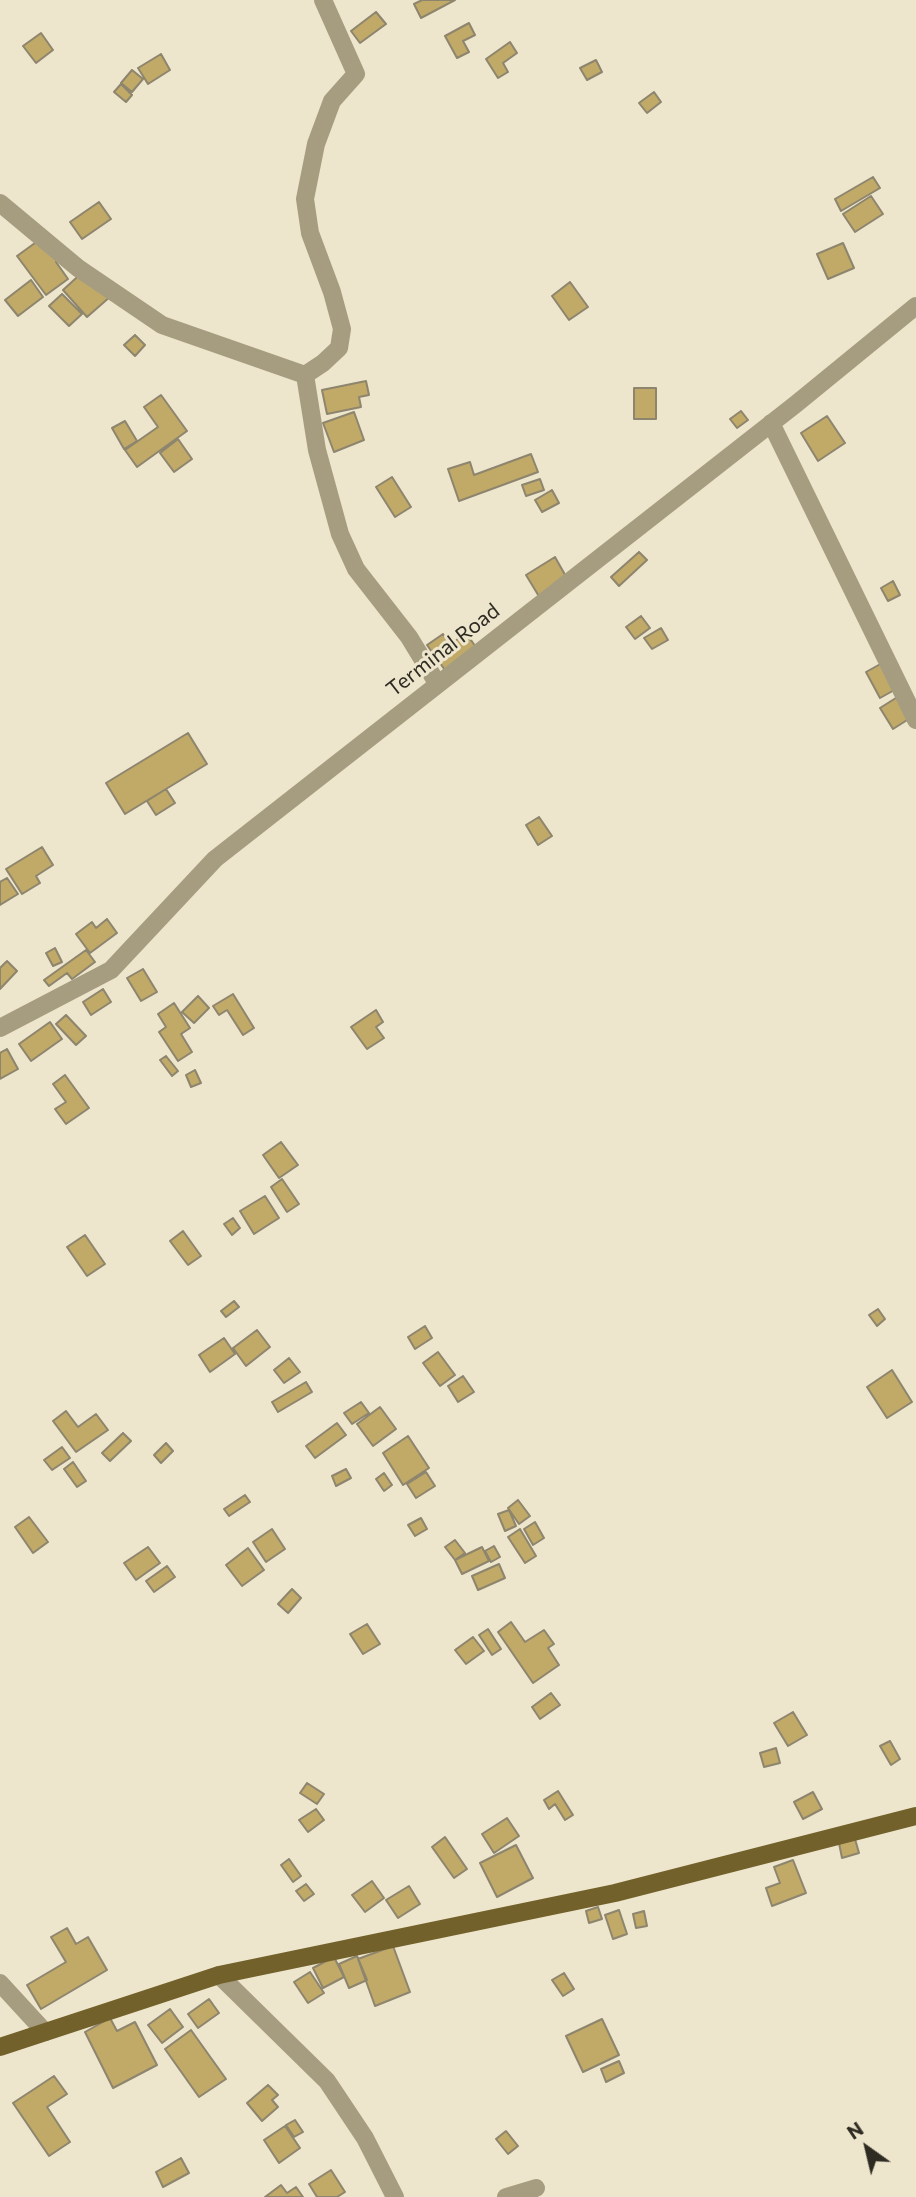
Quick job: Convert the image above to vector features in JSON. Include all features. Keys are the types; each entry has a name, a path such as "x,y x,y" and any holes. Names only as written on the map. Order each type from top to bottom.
{"main road":[{"path":"0,2047 219,1975 615,1893 916,1816"}],"street":[{"path":"305,375 339,348 342,329 332,292 310,233 305,199 316,144 332,101 356,74 323,0"},
{"path":"0,203 78,268 162,325 305,375"},
{"name":"Terminal Road","path":"0,1028 111,970 215,859 916,306"},
{"path":"305,375 317,450 341,534 356,569 408,637 437,683"},
{"path":"771,423 916,720"},
{"path":"219,1975 327,2081 365,2138 395,2197"},
{"path":"0,1983 45,2032"},
{"path":"506,2197 536,2188"}],"building":[{"path":"422,0 455,0 421,18 414,4"},
{"path":"376,12 386,24 360,43 351,31"},
{"path":"469,23 475,35 463,41 469,52 457,58 445,36"},
{"path":"41,33 53,50 36,63 23,46"},
{"path":"510,42 517,53 503,63 508,72 498,78 486,59"},
{"path":"161,54 170,70 148,84 138,68"},
{"path":"596,60 602,72 587,80 580,68"},
{"path":"132,70 143,79 132,92 121,83"},
{"path":"121,84 132,95 126,102 114,92"},
{"path":"654,92 661,102 647,113 639,103"},
{"path":"873,177 880,188 841,211 835,199"},
{"path":"871,196 883,214 855,232 843,214"},
{"path":"99,202 111,219 82,239 70,222"},
{"path":"46,235 62,257 56,262 68,279 46,295 17,256"},
{"path":"843,243 854,268 828,279 817,254"},
{"path":"86,269 111,296 87,317 63,290"},
{"path":"31,280 43,297 18,316 5,300"},
{"path":"570,282 588,307 569,320 552,296"},
{"path":"62,294 82,314 69,326 49,306"},
{"path":"135,335 145,345 135,356 124,345"},
{"path":"366,381 369,395 359,397 361,407 327,414 322,390"},
{"path":"634,388 656,388 656,419 634,419"},
{"path":"161,395 187,431 137,467 125,450 158,427 144,407"},
{"path":"741,411 748,420 737,428 730,419"},
{"path":"354,412 364,440 334,452 323,423"},
{"path":"827,416 845,443 818,461 801,433"},
{"path":"125,421 137,441 124,449 112,428"},
{"path":"178,439 192,459 174,472 160,453"},
{"path":"531,454 538,472 459,501 448,469 470,462 474,475"},
{"path":"392,477 411,507 395,517 376,487"},
{"path":"540,479 544,490 526,496 522,485"},
{"path":"552,490 559,503 542,512 535,500"},
{"path":"639,552 647,560 619,586 611,577"},
{"path":"555,557 568,580 540,598 526,575"},
{"path":"893,581 900,595 888,601 881,588"},
{"path":"641,616 650,628 635,639 626,627"},
{"path":"661,628 668,640 652,649 644,638"},
{"path":"466,633 478,650 447,673 435,656"},
{"path":"443,634 449,643 434,655 427,645"},
{"path":"884,662 898,688 880,698 866,672"},
{"path":"899,696 912,717 893,729 880,708"},
{"path":"188,733 207,764 125,814 106,783"},
{"path":"166,789 175,803 156,815 147,801"},
{"path":"539,817 552,836 538,845 526,825"},
{"path":"42,847 53,865 36,876 40,883 22,894 6,869"},
{"path":"7,878 18,894 0,905 0,882"},
{"path":"107,919 117,933 90,953 76,934 92,922 96,928"},
{"path":"55,948 62,962 53,966 46,953"},
{"path":"86,950 95,962 72,979 67,973 49,986 44,980"},
{"path":"7,961 17,971 0,989 0,968"},
{"path":"143,969 157,992 141,1001 127,978"},
{"path":"103,989 111,1002 91,1015 83,1002"},
{"path":"233,994 254,1028 243,1035 227,1010 219,1015 213,1006"},
{"path":"198,996 209,1008 194,1023 182,1012"},
{"path":"174,1003 190,1028 181,1034 192,1052 178,1061 159,1032 166,1027 158,1014"},
{"path":"376,1010 383,1022 376,1027 384,1038 367,1049 351,1027"},
{"path":"66,1015 86,1036 76,1045 56,1024"},
{"path":"50,1022 62,1039 31,1061 19,1044"},
{"path":"7,1049 18,1069 0,1079 0,1053"},
{"path":"166,1056 178,1071 172,1076 160,1060"},
{"path":"195,1070 201,1083 191,1087 186,1075"},
{"path":"65,1075 89,1108 66,1124 55,1109 66,1102 53,1084"},
{"path":"281,1142 298,1165 279,1178 263,1155"},
{"path":"282,1179 299,1204 287,1212 271,1187"},
{"path":"265,1196 279,1218 254,1234 240,1211"},
{"path":"233,1218 240,1228 232,1235 224,1224"},
{"path":"183,1231 201,1256 188,1265 170,1241"},
{"path":"85,1235 105,1264 87,1276 67,1247"},
{"path":"234,1301 239,1307 226,1317 221,1311"},
{"path":"878,1309 885,1319 877,1326 869,1315"},
{"path":"425,1326 432,1338 415,1349 408,1337"},
{"path":"257,1330 270,1347 246,1366 233,1348"},
{"path":"224,1338 235,1354 210,1372 199,1355"},
{"path":"438,1352 455,1375 440,1386 423,1363"},
{"path":"289,1358 300,1372 284,1383 274,1370"},
{"path":"892,1370 912,1402 887,1418 867,1387"},
{"path":"463,1376 474,1392 458,1402 448,1386"},
{"path":"306,1382 312,1392 278,1412 272,1402"},
{"path":"361,1402 369,1413 352,1424 344,1413"},
{"path":"380,1407 396,1429 373,1446 357,1424"},
{"path":"66,1411 78,1427 96,1414 108,1430 76,1452 53,1421"},
{"path":"337,1423 346,1435 315,1458 306,1446"},
{"path":"123,1433 131,1441 110,1461 102,1453"},
{"path":"408,1436 429,1468 403,1485 383,1453"},
{"path":"166,1443 173,1451 161,1463 154,1455"},
{"path":"62,1447 70,1458 52,1470 44,1460"},
{"path":"73,1462 86,1481 77,1487 64,1469"},
{"path":"346,1469 351,1478 336,1486 332,1476"},
{"path":"426,1472 435,1486 416,1498 407,1484"},
{"path":"384,1473 392,1485 384,1491 376,1479"},
{"path":"245,1495 250,1502 229,1516 224,1509"},
{"path":"518,1500 530,1516 519,1524 508,1508"},
{"path":"509,1510 516,1526 505,1531 498,1514"},
{"path":"29,1517 48,1542 33,1553 15,1527"},
{"path":"421,1518 427,1529 415,1536 408,1525"},
{"path":"535,1522 544,1538 533,1545 524,1529"},
{"path":"272,1529 285,1549 266,1562 253,1542"},
{"path":"520,1529 536,1556 525,1563 508,1537"},
{"path":"455,1540 465,1553 455,1560 445,1547"},
{"path":"494,1546 500,1557 491,1562 485,1551"},
{"path":"148,1547 160,1563 136,1580 124,1563"},
{"path":"482,1547 489,1561 462,1574 455,1560"},
{"path":"248,1548 264,1570 242,1586 226,1565"},
{"path":"499,1564 505,1578 478,1590 472,1576"},
{"path":"167,1566 175,1577 154,1592 146,1581"},
{"path":"292,1589 301,1598 288,1613 278,1604"},
{"path":"511,1622 525,1642 544,1630 554,1644 548,1648 559,1665 533,1683 498,1632"},
{"path":"367,1624 380,1644 363,1654 350,1634"},
{"path":"488,1629 501,1649 492,1655 479,1635"},
{"path":"473,1637 484,1651 466,1664 455,1650"},
{"path":"551,1693 560,1705 540,1719 532,1707"},
{"path":"793,1712 807,1735 788,1746 774,1723"},
{"path":"890,1741 900,1759 891,1765 880,1746"},
{"path":"776,1748 780,1763 764,1767 760,1753"},
{"path":"307,1783 324,1794 317,1804 300,1793"},
{"path":"558,1791 573,1815 565,1820 555,1804 549,1809 544,1800"},
{"path":"813,1792 822,1809 803,1819 794,1802"},
{"path":"316,1809 324,1820 308,1832 299,1820"},
{"path":"507,1818 519,1836 494,1853 482,1834"},
{"path":"445,1837 467,1869 454,1878 432,1847"},
{"path":"855,1839 859,1853 842,1858 839,1843"},
{"path":"516,1845 533,1878 497,1897 480,1863"},
{"path":"289,1859 301,1876 293,1882 281,1865"},
{"path":"793,1860 806,1893 772,1906 766,1888 780,1883 774,1867"},
{"path":"372,1881 384,1898 365,1912 352,1895"},
{"path":"306,1884 314,1894 304,1901 296,1891"},
{"path":"409,1886 420,1904 398,1918 386,1900"},
{"path":"598,1907 602,1919 589,1923 586,1911"},
{"path":"619,1910 627,1934 613,1939 605,1915"},
{"path":"644,1911 647,1926 636,1928 633,1914"},
{"path":"67,1928 76,1944 88,1937 107,1970 41,2009 27,1985 66,1962 51,1937"},
{"path":"393,1946 410,1992 375,2006 358,1959"},
{"path":"357,1956 367,1980 349,1988 339,1964"},
{"path":"334,1957 344,1977 323,1988 313,1968"},
{"path":"310,1972 324,1993 308,2003 294,1982"},
{"path":"564,1973 574,1989 563,1996 552,1980"},
{"path":"209,1999 219,2013 198,2028 188,2014"},
{"path":"170,2009 183,2027 162,2043 148,2025"},
{"path":"110,2018 117,2031 135,2022 157,2065 113,2088 85,2032"},
{"path":"602,2019 619,2055 583,2072 566,2036"},
{"path":"191,2030 226,2079 199,2097 165,2049"},
{"path":"619,2061 624,2073 606,2082 601,2069"},
{"path":"54,2076 67,2094 47,2107 70,2142 49,2156 13,2103"},
{"path":"268,2085 278,2095 272,2100 278,2107 262,2121 247,2103"},
{"path":"295,2120 303,2132 294,2137 286,2125"},
{"path":"285,2126 300,2148 279,2163 264,2140"},
{"path":"506,2131 518,2146 508,2154 496,2139"},
{"path":"181,2158 189,2173 163,2187 156,2172"},
{"path":"331,2170 345,2192 337,2197 317,2197 309,2184"},
{"path":"281,2185 287,2193 296,2187 303,2197 265,2197"}]}
